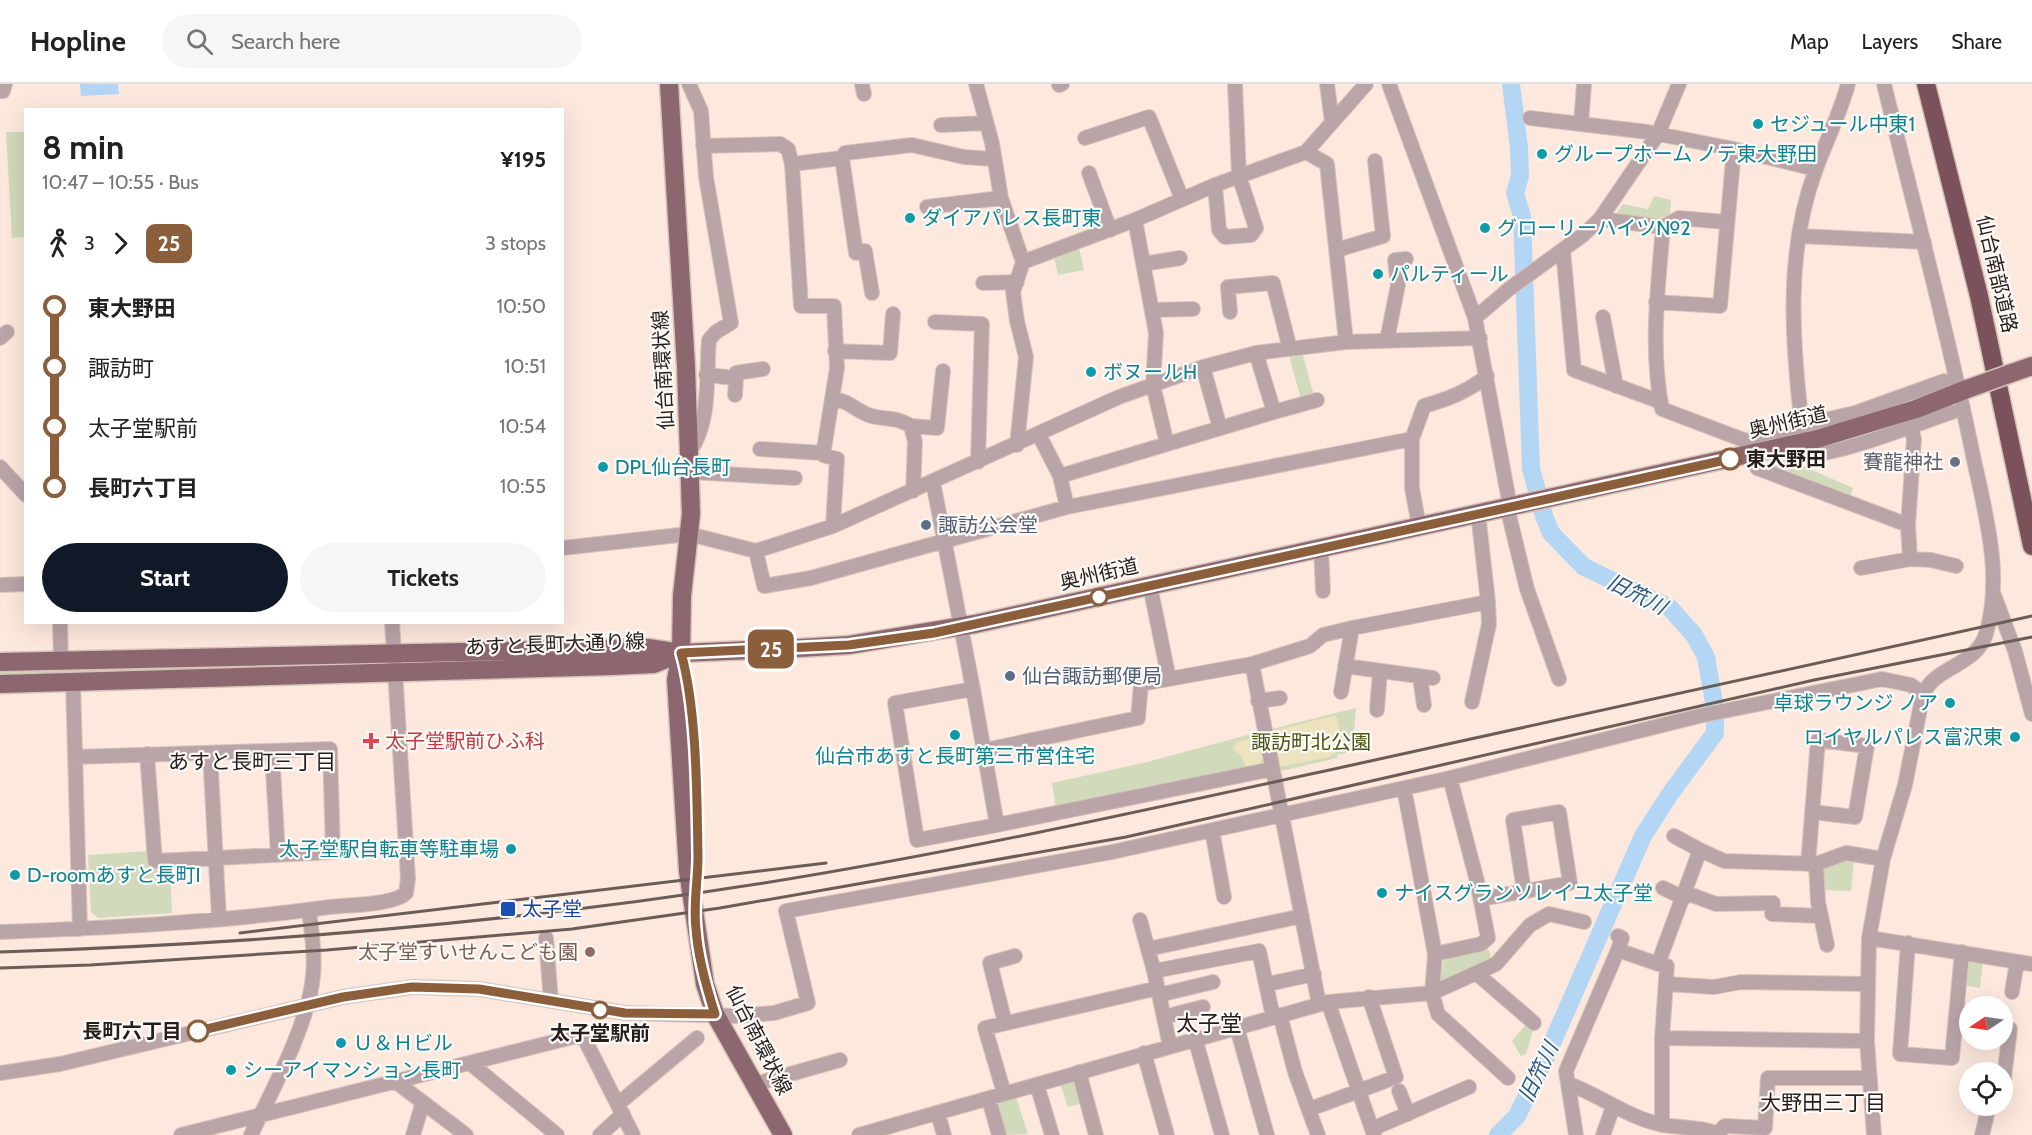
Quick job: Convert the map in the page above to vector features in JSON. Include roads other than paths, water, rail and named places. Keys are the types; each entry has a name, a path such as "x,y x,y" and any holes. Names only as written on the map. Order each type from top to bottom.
{"highway":[{"name":"仙台南部道路","path":"1926,84 1979,296 2032,546"}],"main road":[{"name":"仙台南環状線","path":"669,84 690,452 689,534 681,596 681,653 676,680 688,870 705,984 715,1014 783,1135"},
{"name":"奥州街道","path":"681,653 849,645 962,627 1513,506 1750,448 1790,445 1878,422 2032,366"},
{"name":"あすと長町大通り線","path":"0,662 62,660 649,664 681,653"},
{"name":"あすと長町大通り線","path":"0,684 73,682 394,663"}],"street":[{"path":"0,91 3,91 5,84"},
{"path":"689,84 701,111 703,146 731,323 716,332 709,340 701,428 699,439 690,452"},
{"path":"976,84 1001,198 1023,262 1014,292 1015,308 1026,357 1017,445"},
{"path":"1215,185 1219,230 1225,237 1251,235 1256,228 1239,176 1235,84"},
{"path":"1327,84 1332,122"},
{"path":"1023,262 1135,220 1215,185 1306,152 1366,84"},
{"path":"1389,84 1475,318 1513,506 1527,589 1559,679"},
{"path":"1581,124 1584,84"},
{"path":"1475,318 1600,219 1658,134 1679,84"},
{"path":"1874,1135 1867,1041 1866,984 1869,938 1883,859 1905,784 1923,694 1938,675 1963,663 1982,644 1991,611 1992,590 1989,537 1963,391 1884,84"},
{"path":"1802,426 1793,329 1794,277 1799,236 1815,169 1830,138 1846,85"},
{"path":"1085,138 1149,117 1182,199"},
{"path":"1530,118 1658,134 1734,149 1815,169"},
{"path":"940,125 986,123"},
{"path":"703,146 780,144 788,149 792,164 801,306 834,306 836,351 833,399 823,453"},
{"path":"872,293 865,252 856,253 842,158 845,153 912,145 964,157 993,159"},
{"path":"1656,302 1720,306 1734,149"},
{"path":"1306,152 1327,164 1346,342"},
{"path":"792,164 842,158"},
{"path":"1337,250 1383,236 1375,161"},
{"path":"1089,173 1110,230"},
{"path":"927,207 1001,198"},
{"path":"1600,219 1663,227 1679,218 1726,222"},
{"path":"1135,220 1156,333 1153,385 1167,444"},
{"path":"1663,227 1656,302 1655,369 1662,409 1750,448 1758,468 1908,525"},
{"path":"1799,236 1924,242"},
{"path":"1563,250 1574,370 1661,402"},
{"path":"1143,264 1180,258"},
{"path":"1387,340 1398,285 1395,260 1406,259"},
{"path":"983,283 1017,282"},
{"path":"1230,312 1228,287 1273,283 1290,349"},
{"path":"1152,310 1193,309"},
{"path":"836,351 890,353 893,314"},
{"path":"1603,317 1616,386"},
{"path":"935,322 982,324 978,462"},
{"path":"564,548 689,534 756,551 833,526 1017,445 1119,397 1203,367 1256,353 1346,342 1480,338"},
{"path":"1256,353 1274,412"},
{"path":"1203,367 1220,428"},
{"path":"735,395 736,373 763,369"},
{"path":"833,399 847,401 865,414 891,417 911,426 937,428 943,371"},
{"path":"706,375 736,378"},
{"path":"1419,526 1412,488 1412,439 1424,406 1452,398 1471,389 1487,376"},
{"path":"1750,448 1755,436 1802,426 1915,394 1944,381"},
{"path":"1060,476 1317,400"},
{"path":"1790,445 1792,454 1804,457 1911,427 1952,412"},
{"path":"911,426 915,442 913,491"},
{"path":"1911,427 1914,439 1908,525 1911,560"},
{"path":"1039,435 1060,476 1067,507"},
{"path":"756,551 764,586 811,578 1067,507 1412,439"},
{"path":"760,449 823,453 823,455 837,459 833,526"},
{"path":"0,467 24,493"},
{"path":"690,472 795,477"},
{"path":"933,482 985,750 997,825"},
{"path":"1472,702 1489,624 1478,513"},
{"path":"1321,547 1323,591"},
{"path":"1861,568 1911,560 1931,560 1956,566"},
{"path":"0,585 24,584"},
{"path":"1150,586 1169,678"},
{"path":"1992,590 2015,651 2032,714"},
{"path":"985,750 1138,718 1142,684 1252,663 1310,646 1323,635 1352,627 1488,602"},
{"path":"60,624 62,660"},
{"path":"0,932 80,929 309,910 397,899 405,893 408,879 392,624"},
{"path":"1341,692 1352,627"},
{"path":"1252,663 1314,974 1373,1132 1469,1087"},
{"path":"1345,666 1427,678 1425,705"},
{"path":"1377,710 1380,671"},
{"path":"0,1073 60,1064 308,1004 372,991 412,987 479,989 625,1013 738,1016 774,1013 808,1004 786,911 1007,872 1212,830 1450,778 1729,709 1882,679 1911,685 1923,694"},
{"path":"73,682 80,929"},
{"path":"973,689 895,703 917,840 1272,769"},
{"path":"1258,700 1280,698"},
{"path":"1812,812 1856,817 1867,746 1818,740 1812,812 1812,864 1827,945"},
{"path":"75,757 147,754 330,749 333,852 155,861 147,754"},
{"path":"272,751 278,855"},
{"path":"210,753 219,918"},
{"path":"1435,954 1481,944 1488,938 1481,899 1450,778"},
{"path":"1404,788 1435,954 1432,993 1438,1014 1508,1078"},
{"path":"1481,899 1570,883 1559,812 1513,820 1524,891"},
{"path":"1212,830 1219,891"},
{"path":"1674,836 1724,861 1812,864 1846,853 1883,859"},
{"path":"1658,964 1700,850"},
{"path":"1663,888 1716,904 1773,903 1772,914 1821,916"},
{"path":"251,1135 308,1004 313,983 309,910"},
{"path":"859,1135 1323,1003 1432,993 1496,964 1530,925 1549,914 1584,922"},
{"path":"1148,949 1302,916"},
{"path":"1140,920 1154,971 1170,1046"},
{"path":"1247,929 1253,951"},
{"path":"546,938 550,1001"},
{"path":"1869,938 2032,964"},
{"path":"1576,1135 1566,1071 1618,943 1658,964 1667,966 1662,1038 1662,1125"},
{"path":"1908,944 1900,1054 1952,1058 1962,952"},
{"path":"1154,971 1259,951 1277,1016 1318,1135"},
{"path":"1005,1023 990,963 1015,956"},
{"path":"2012,992 2017,962"},
{"path":"1476,973 1534,1023"},
{"path":"1268,984 1314,974"},
{"path":"1004,1093 985,1028 1213,982"},
{"path":"1666,984 1714,987 1741,982 1866,984"},
{"path":"1310,1109 1396,1077 1369,998"},
{"path":"1164,1017 1203,1007"},
{"path":"1237,1028 1267,1135"},
{"path":"182,1135 579,1036 585,1041 633,1135"},
{"path":"600,1135 620,1109 697,1038"},
{"path":"1195,1038 1221,1135"},
{"path":"1662,1038 1867,1041"},
{"path":"1144,1053 1167,1135"},
{"path":"755,1084 840,1060"},
{"path":"470,1063 557,1135"},
{"path":"1079,1072 1096,1135"},
{"path":"1569,1084 1589,1092 1613,1107 1662,1125 1718,1134 1725,1126 1765,1128 1768,1078 1870,1078"},
{"path":"396,1082 466,1135"},
{"path":"1037,1085 1052,1135"},
{"path":"1399,1091 1408,1114"},
{"path":"988,1099 999,1135"},
{"path":"413,1135 423,1102"},
{"path":"1603,1135 1613,1107"},
{"path":"938,1114 944,1135"},
{"path":"1982,1135 1987,1116"}],"water":[{"path":"80,84 118,84 119,94 81,96"}],"waterway":[{"name":"旧笊川","path":"1498,1135 1517,1116 1546,1057 1643,836 1670,794 1715,733 1715,708 1706,657 1694,635 1670,608 1584,567 1551,533 1544,516 1531,469 1522,216 1515,193 1520,176 1519,148 1511,84"}],"railway":[{"path":"0,952 192,943 383,930 574,910 837,871 1127,814 2032,616"},
{"path":"0,968 90,965 327,950 572,929 720,908 1126,837 1814,680 2032,637"},
{"path":"240,933 826,863"}],"place":[{"name":"セジュール中東1","path":"1758,124"},
{"name":"グループホーム ノテ東大野田","path":"1542,154"},
{"name":"ダイアパレス長町東","path":"910,218"},
{"name":"グローリーハイツ№2","path":"1485,228"},
{"name":"パルティール","path":"1378,274"},
{"name":"ボヌールH","path":"1091,372"},
{"name":"東大野田","path":"1730,459"},
{"name":"賽龍神社","path":"1955,462"},
{"name":"DPL仙台長町","path":"603,467"},
{"name":"諏訪公会堂","path":"926,525"},
{"name":"仙台諏訪郵便局","path":"1010,676"},
{"name":"卓球ラウンジ ノア","path":"1950,703"},
{"name":"仙台市あすと長町第三市営住宅","path":"955,735"},
{"name":"ロイヤルパレス富沢東","path":"2015,737"},
{"name":"太子堂駅前ひふ科","path":"371,741"},
{"name":"太子堂駅自転車等駐車場","path":"511,849"},
{"name":"D-roomあすと長町I","path":"15,875"},
{"name":"ナイスグランソレイユ太子堂","path":"1382,893"},
{"name":"太子堂","path":"508,909"},
{"name":"太子堂すいせんこども園","path":"590,952"},
{"name":"太子堂駅前","path":"600,1010"},
{"name":"長町六丁目","path":"198,1031"},
{"name":"Ｕ＆Ｈビル","path":"341,1043"},
{"name":"シーアイマンション長町","path":"231,1070"}],"district":[{"name":"あすと長町三丁目","path":"252,761"},
{"name":"太子堂","path":"1209,1023"},
{"name":"大野田三丁目","path":"1823,1102"}],"park label":[{"name":"諏訪町北公園","path":"1311,742"}]}
